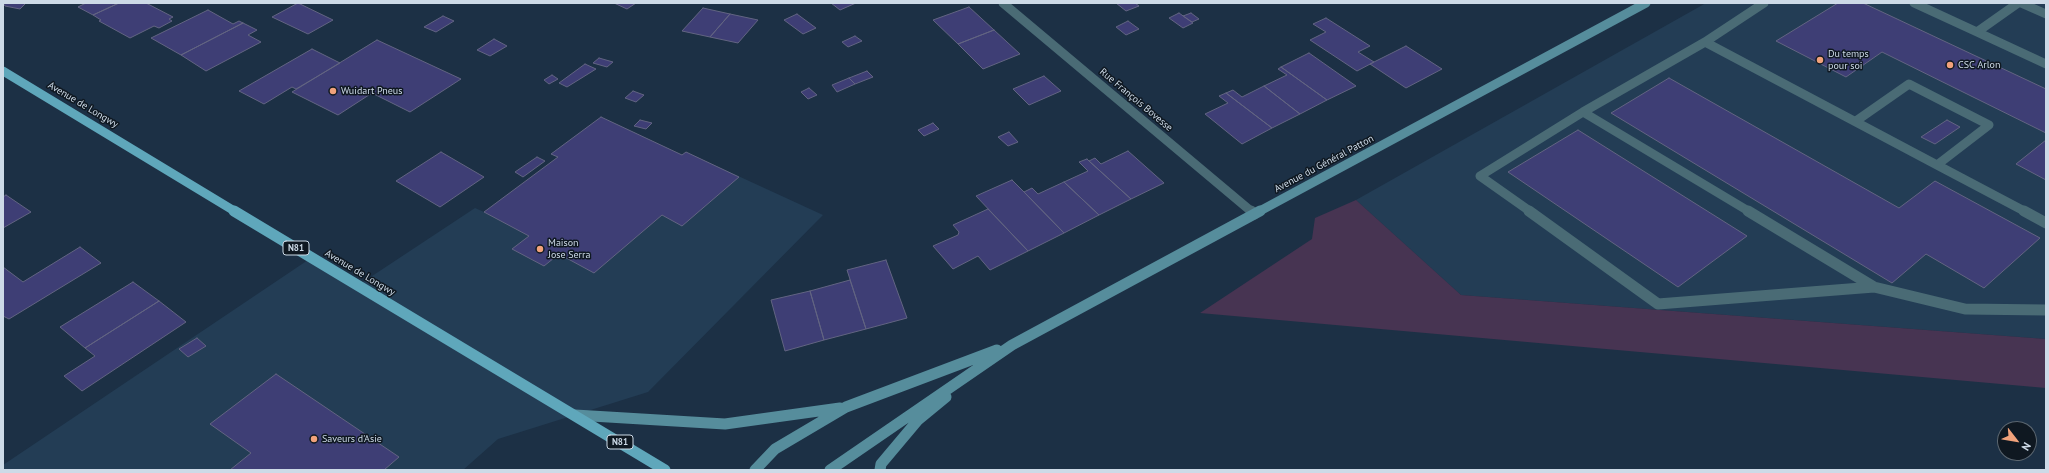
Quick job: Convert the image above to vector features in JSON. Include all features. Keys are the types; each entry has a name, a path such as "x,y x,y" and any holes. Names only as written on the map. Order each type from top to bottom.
{"main road":[{"name":"Avenue du Général Patton","path":"1012,345 1646,3"},
{"name":"Avenue de Longwy","path":"3,71 357,286 665,470"},
{"path":"755,470 775,449 846,407 1012,345"},
{"path":"830,470 1012,345"},
{"path":"880,470 881,464 918,420 1012,345"},
{"path":"575,415 725,424 846,407"}],"street":[{"name":"Rue François Bovesse","path":"1003,3 1254,214"},
{"path":"1764,3 1705,42 1583,112 1480,176 1658,304 1874,287"},
{"path":"1914,3 2046,64"},
{"path":"1977,32 2018,3"},
{"path":"2021,3 2046,14"},
{"path":"1705,42 2046,222"},
{"path":"1856,121 1909,84 1989,125 1937,165"},
{"path":"1583,112 1874,287 1965,309 2046,310"}],"shaded area":[{"path":"1706,3 2046,3 2046,339 1461,295 1356,200"},
{"path":"601,117 682,155 686,152 823,215 648,392 498,439 463,470 3,470 3,465 311,258 357,286 475,208 484,212 557,158 551,154"},
{"path":"1356,200 1461,295 2046,339 2046,388 1200,313 1312,239 1315,218"}],"building":[{"path":"3,3 26,3 20,9 5,6"},
{"path":"86,3 119,3 93,15 78,7"},
{"path":"119,3 146,3 173,17 169,19 172,21 159,28 154,26 130,38 99,21 101,20 93,15"},
{"path":"298,3 333,20 308,34 272,17"},
{"path":"614,3 636,3 627,9"},
{"path":"831,3 856,3 840,10"},
{"path":"1116,3 1135,3 1139,6 1126,11"},
{"name":"CSC Arlon","path":"1838,3 1863,3 2046,89 2046,133 1882,52 1846,77 1776,41"},
{"path":"969,7 994,30 958,44 933,20"},
{"path":"703,8 730,14 710,37 682,31"},
{"path":"208,10 233,24 239,21 243,23 181,55 151,38"},
{"path":"1179,13 1193,23 1183,28 1169,18"},
{"path":"1191,13 1199,19 1192,22 1183,16"},
{"path":"730,14 758,20 738,43 710,37"},
{"path":"797,14 816,28 803,34 784,20"},
{"path":"443,16 454,21 436,32 424,27"},
{"path":"1326,18 1370,46 1358,52 1374,62 1357,71 1310,40 1326,32 1313,24"},
{"path":"1128,21 1139,29 1126,35 1116,27"},
{"path":"243,23 257,30 248,35 261,42 206,71 181,55"},
{"path":"994,30 1020,54 983,69 958,44"},
{"path":"855,36 862,41 848,47 842,42"},
{"path":"494,39 507,46 490,56 477,50"},
{"path":"377,40 461,79 410,112 372,93 338,115 292,92"},
{"path":"1406,46 1442,69 1406,88 1370,64"},
{"path":"312,49 340,63 296,89 292,87 264,104 239,91"},
{"path":"1309,53 1356,86 1327,100 1281,67"},
{"path":"599,58 613,62 607,67 593,63"},
{"path":"585,64 596,69 567,87 559,83"},
{"path":"1281,67 1327,100 1300,114 1264,86 1287,75 1278,69"},
{"path":"867,71 873,77 855,84 849,78"},
{"path":"552,75 558,79 549,84 544,80"},
{"path":"1044,76 1061,91 1029,105 1013,89"},
{"path":"849,78 855,84 837,92 832,85"},
{"path":"1669,78 1899,208 1935,181 2040,238 1984,288 1926,254 1892,283 1611,113"},
{"path":"1264,86 1300,114 1272,128 1226,93 1233,90 1242,97"},
{"path":"809,88 817,95 808,99 801,92"},
{"path":"633,91 644,95 636,102 625,98"},
{"path":"1226,93 1272,128 1242,144 1205,114 1228,103 1219,96"},
{"path":"601,117 682,155 686,152 739,177 682,226 662,215 594,273 559,254 544,266 512,249 529,236 484,212 558,157 551,154"},
{"path":"640,120 652,123 646,129 634,126"},
{"path":"1947,120 1960,127 1935,144 1921,137"},
{"path":"933,123 939,129 924,136 918,130"},
{"path":"1578,130 1747,236 1678,287 1508,172"},
{"path":"1009,132 1018,142 1008,146 998,137"},
{"path":"2046,140 2046,180 2016,164"},
{"path":"1128,151 1164,183 1131,199 1089,161 1095,158 1101,164"},
{"path":"441,152 484,177 440,207 396,181"},
{"path":"537,157 545,161 523,177 515,172"},
{"path":"1087,159 1131,199 1099,215 1064,182 1088,171 1079,162"},
{"path":"1012,180 1064,233 1028,251 976,196"},
{"path":"1064,182 1099,215 1064,233 1024,192 1032,188 1038,194"},
{"path":"6,195 31,212 3,228 3,197"},
{"path":"988,209 1028,251 990,270 978,256 953,269 933,246 958,235 959,232 953,225"},
{"path":"80,247 101,263 9,319 3,316 3,267 23,282"},
{"path":"886,260 907,318 866,329 847,270"},
{"path":"850,280 866,329 824,340 810,291"},
{"path":"133,282 159,301 85,348 60,327"},
{"path":"810,291 824,340 785,351 771,300"},
{"path":"159,301 186,322 82,391 64,376 95,356 85,348"},
{"path":"197,338 206,346 188,357 179,349"},
{"path":"276,374 399,457 384,470 230,470 251,453 210,424"}],"place":[{"name":"Du temps pour soi","path":"1820,60"},
{"name":"CSC Arlon","path":"1950,65"},
{"name":"Wuidart Pneus","path":"333,91"},
{"name":"Maison Jose Serra","path":"540,249"},
{"name":"Saveurs d'Asie","path":"314,439"}]}
